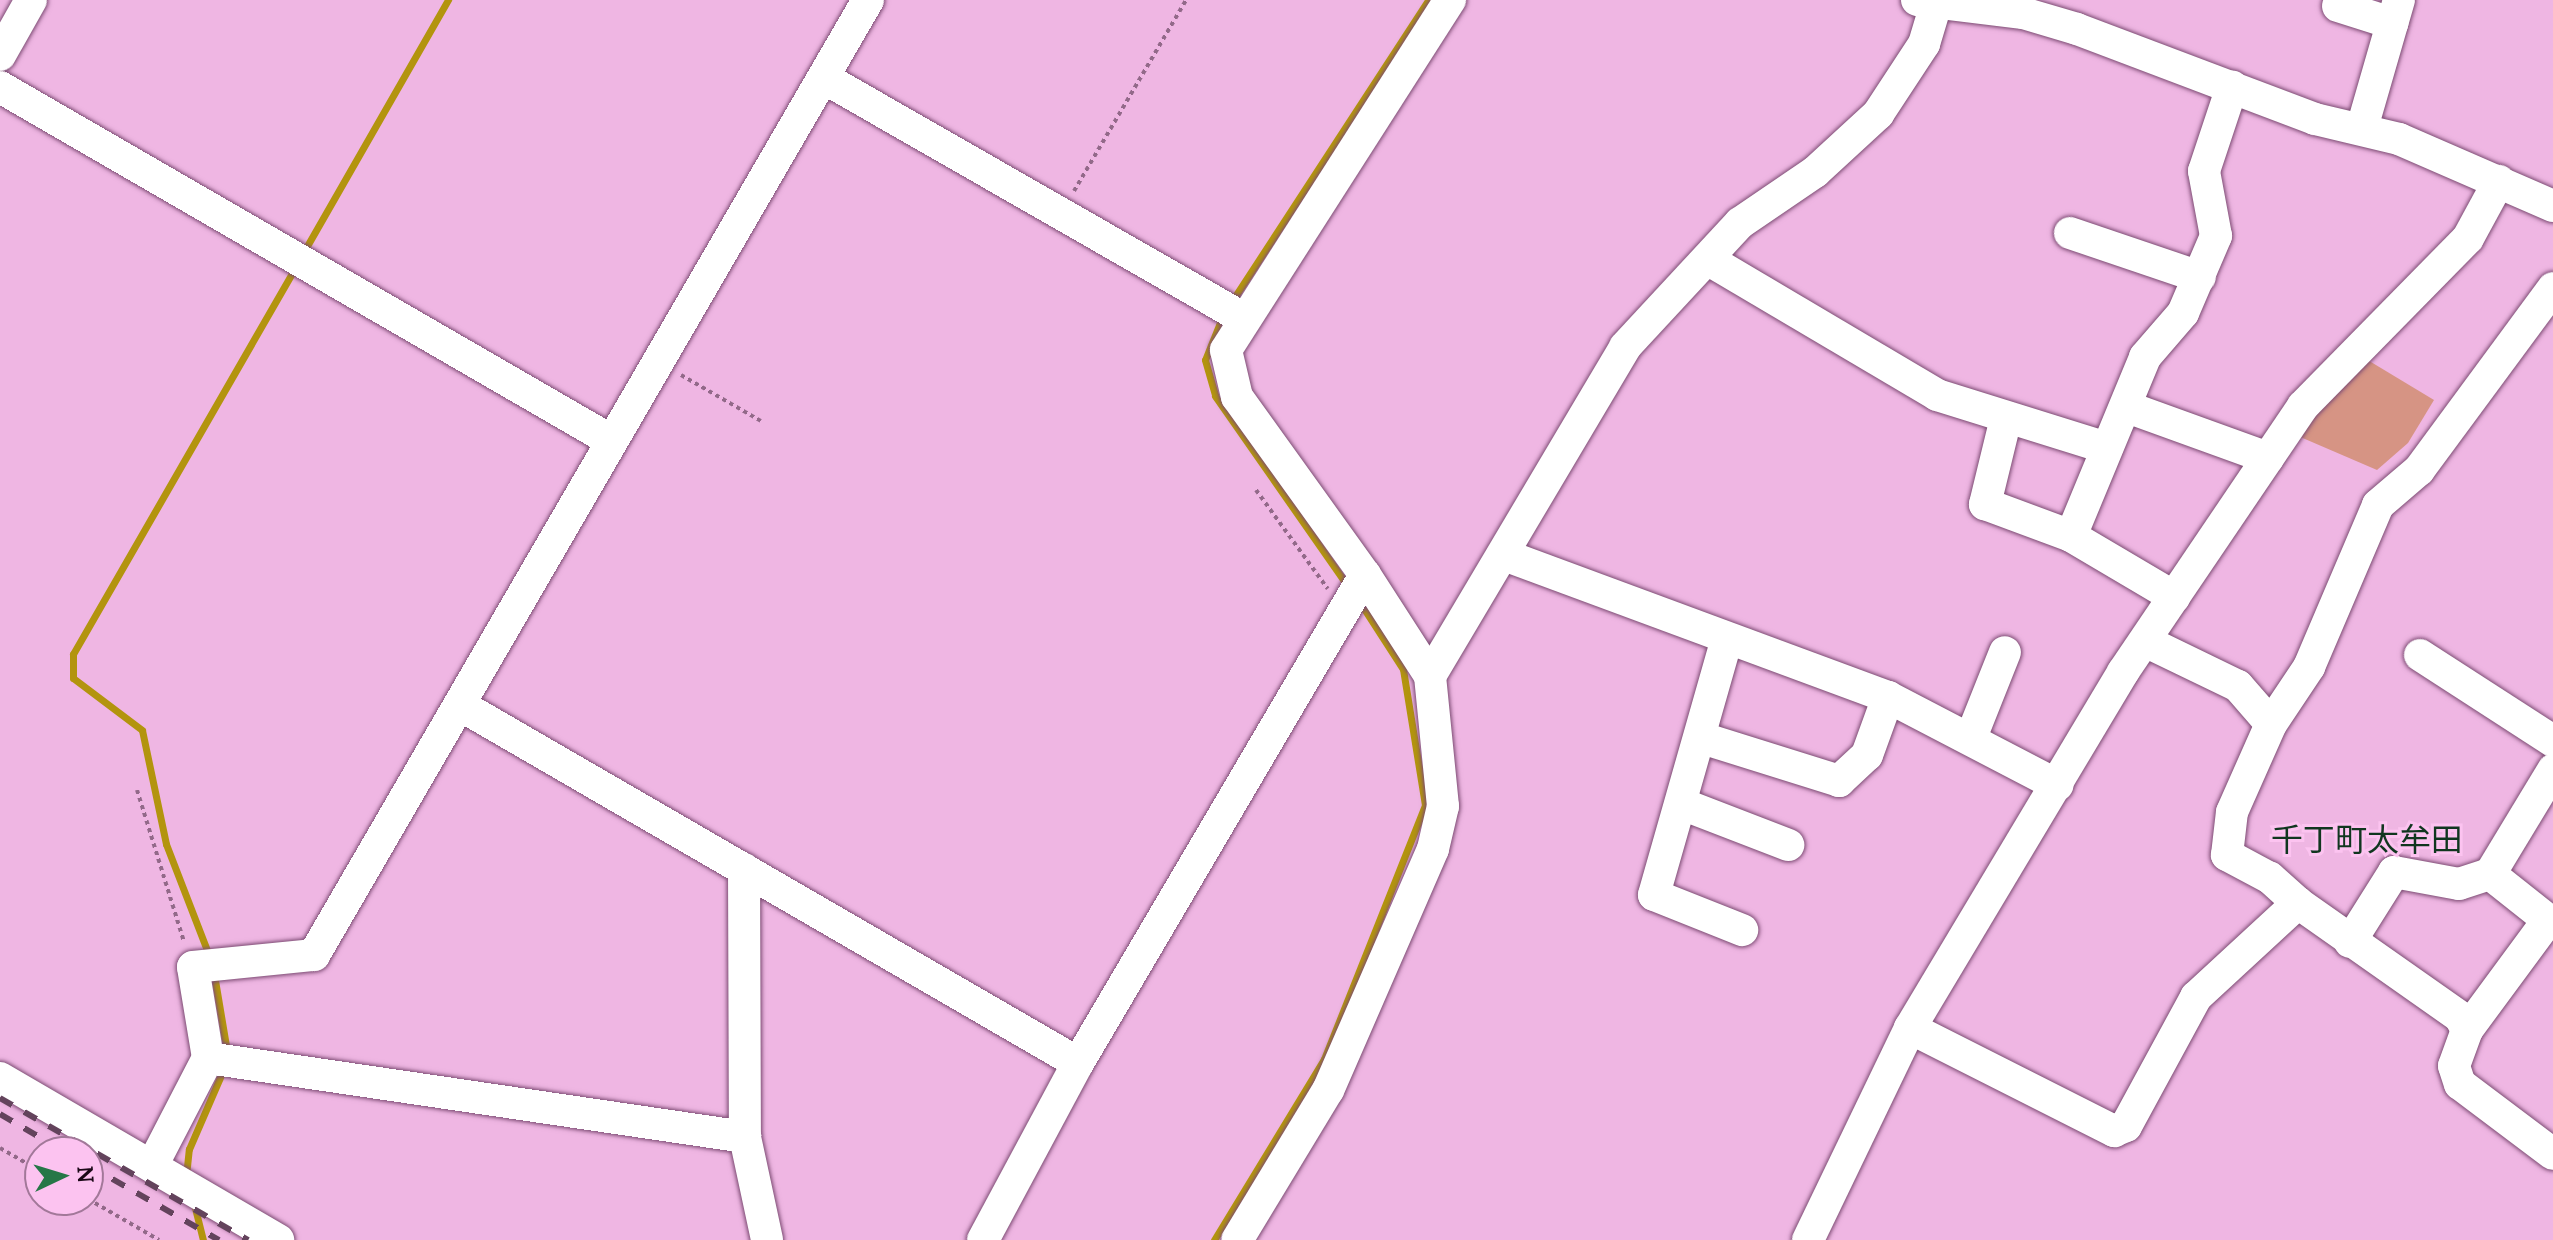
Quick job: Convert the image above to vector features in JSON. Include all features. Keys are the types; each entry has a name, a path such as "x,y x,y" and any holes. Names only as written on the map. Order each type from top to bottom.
{"street":[{"path":"0,55 31,0"},
{"path":"160,1171 222,1060 207,963 314,955 868,0"},
{"path":"1237,1240 1328,1090 1433,849 1443,806 1430,676 1353,594 1237,397 1226,350 1232,312 1450,0"},
{"path":"1430,676 1507,556 1603,377 1740,223 1815,172 1878,114 1924,44 1926,2 2026,6 2232,87 2362,128 2499,181 2553,206"},
{"path":"2338,6 2396,11 2362,128"},
{"path":"824,78 1232,312"},
{"path":"0,87 612,441"},
{"path":"2071,536 2127,407 2145,357 2183,313 2216,236 2204,171 2232,87"},
{"path":"1808,1240 1910,1028 2145,641 2303,406 2468,238 2499,181"},
{"path":"2070,233 2200,277"},
{"path":"1709,260 1937,395 2006,418 2021,416 2107,448"},
{"path":"2467,1030 2460,1017 2350,942 2270,878 2227,855 2232,812 2271,724 2309,667 2378,505 2419,470 2553,288"},
{"path":"2127,407 2268,458"},
{"path":"2006,418 1985,504 2071,536 2174,597"},
{"path":"1507,556 1726,642 1888,697 1972,735 2057,785"},
{"path":"983,1240 1078,1063 1353,594"},
{"path":"2145,641 2238,686 2271,724"},
{"path":"1726,642 1702,738 1654,895 1742,930"},
{"path":"1972,735 2005,652"},
{"path":"2420,655 2553,741"},
{"path":"1702,738 1839,781 1867,755 1888,697"},
{"path":"460,705 1078,1063"},
{"path":"2350,942 2394,872 2459,884 2490,874 2553,770"},
{"path":"1682,804 1788,845"},
{"path":"744,869 745,1137 767,1240"},
{"path":"2490,874 2548,920 2467,1030 2454,1066 2460,1084 2553,1154"},
{"path":"1910,1028 2114,1131 2126,1126 2196,997 2298,903"},
{"path":"222,1060 745,1137"},
{"path":"0,1078 278,1240"}],"path":[{"path":"1060,214 1186,0"},
{"path":"659,361 761,421"},
{"path":"1256,490 1353,594"},
{"path":"137,790 207,963"},
{"path":"0,1148 24,1162"},
{"path":"104,1208 159,1240"}],"shaded area":[{"path":"2361,356 2434,400 2408,443 2377,470 2291,433"}],"waterway":[{"path":"303,253 448,0"},
{"path":"1232,301 1428,0"},
{"path":"210,958 166,844 142,730 73,678 73,654 295,268"},
{"path":"1223,315 1205,360 1215,396 1348,587"},
{"path":"1214,1240 1324,1059 1425,805 1403,669 1361,604"},
{"path":"214,974 227,1052"},
{"path":"186,1176 189,1149 224,1068"},
{"path":"194,1204 203,1240"}],"railway":[{"path":"0,1098 248,1240"},
{"path":"0,1114 38,1136"},
{"path":"104,1174 219,1240"}],"district":[{"name":"千丁町太牟田","path":"2367,840"}]}
